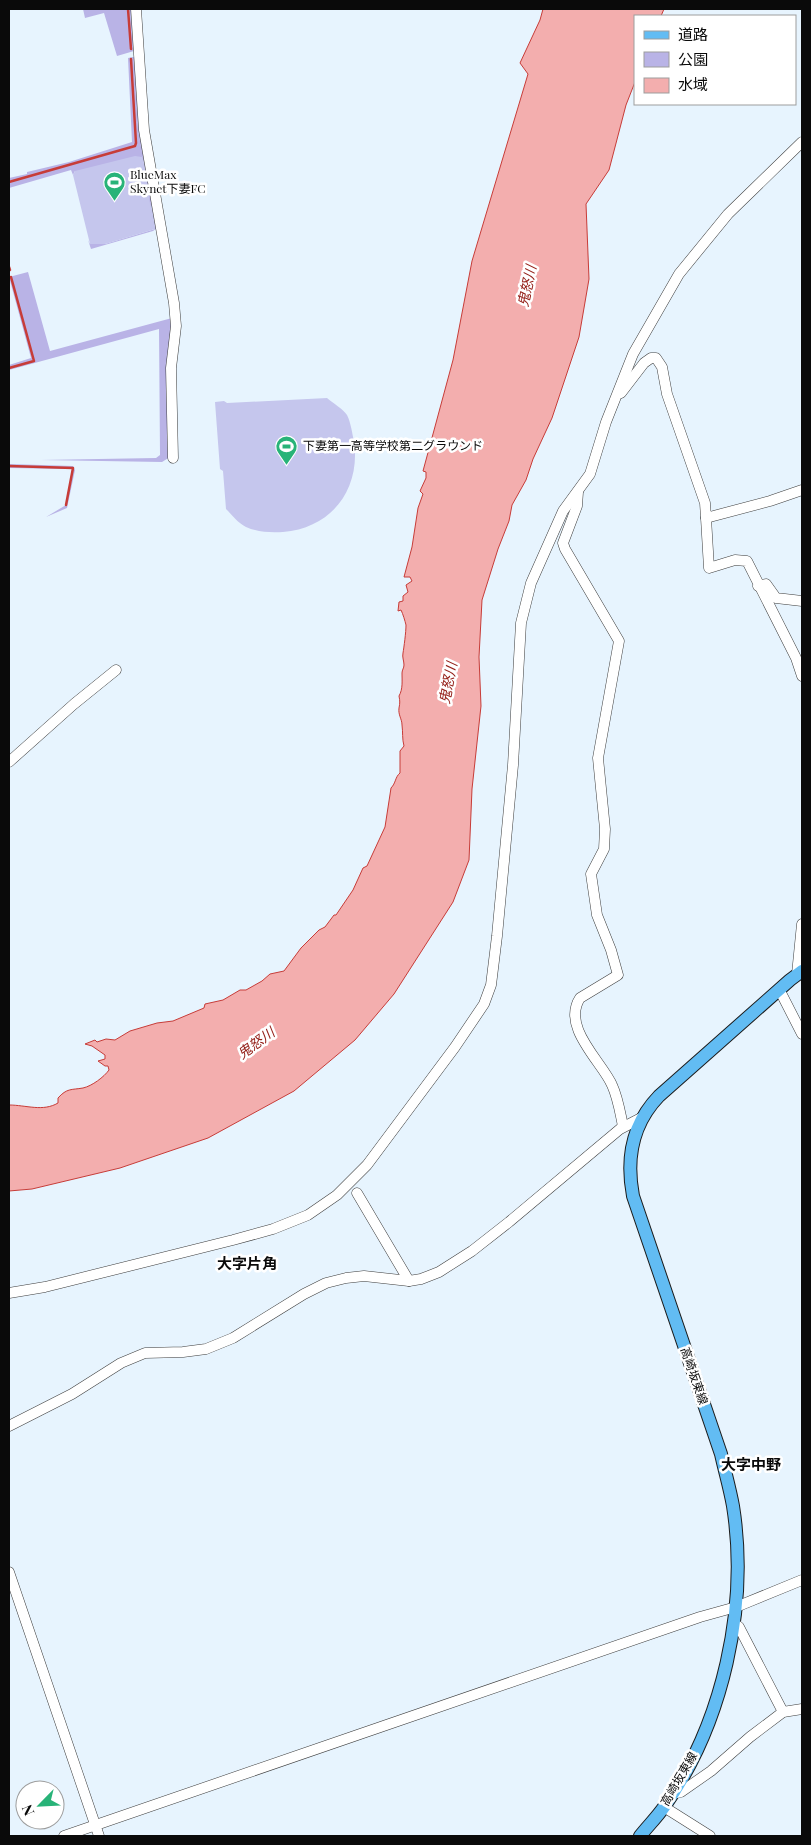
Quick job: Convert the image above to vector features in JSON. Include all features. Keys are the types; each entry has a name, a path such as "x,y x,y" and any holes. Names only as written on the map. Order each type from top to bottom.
{"main road":[{"name":"高崎坂東線","path":"640,1836 664,1807 672,1794 707,1726 724,1672 734,1623 736,1608 736,1538 733,1506 721,1454 633,1196 630,1182 630,1160 634,1138 643,1117 659,1096 799,973"}],"street":[{"path":"136,9 144,130 174,303 176,326 171,368 173,458"},
{"path":"9,1293 45,1287 233,1240 273,1229 308,1214 337,1195 366,1165 456,1047 484,1004 491,985 513,764 521,623 531,583 563,511 590,474 606,422 633,354 679,274 728,214 802,142"},
{"path":"614,402 644,363 651,358 656,358 662,367 666,394 705,503 709,568 735,560 747,561 796,658 802,676"},
{"path":"706,518 770,501 802,490"},
{"path":"578,492 577,506 563,543 619,641 598,758 605,829 604,849 591,874 597,915 611,950 618,975 580,998 576,1004 575,1016 584,1044 611,1082 623,1126"},
{"path":"758,586 766,584 776,598 802,601"},
{"path":"9,762 68,709 116,670"},
{"path":"799,973 802,924"},
{"path":"779,989 802,1034"},
{"path":"9,1426 72,1394 121,1363 145,1353 206,1349 233,1338 304,1294 326,1283 364,1276 408,1281 421,1279 440,1272 509,1222 623,1126 643,1117"},
{"path":"357,1193 408,1281"},
{"path":"9,1572 99,1836"},
{"path":"64,1836 700,1617 736,1608 802,1580"},
{"path":"734,1623 739,1627 783,1712"},
{"path":"672,1794 681,1792 703,1776 783,1712 802,1709"},
{"path":"664,1807 710,1836"}],"green space":[{"path":"83,9 134,9 134,51 117,56 104,13 85,18"},
{"path":"128,58 136,58 157,228 153,231 91,249 88,240 90,244 105,244 155,229 75,171 73,175 71,170 9,188 9,178 132,142"},
{"path":"28,272 50,351 172,318 170,457 162,462 41,460 156,458 160,455 159,329 9,370 9,365 31,358 9,277"},
{"path":"9,464 73,466 75,470 67,508 46,517 66,505 72,469 9,468"}],"shaded area":[{"name":"BlueMax Skynet下妻FC","path":"135,156 142,157 145,162 150,204 155,215 155,229 105,244 90,244 73,175 75,171"},
{"name":"下妻第一高等学校第二グラウンド","path":"327,398 347,415 354,441 355,459 353,475 348,490 340,503 316,523 300,529 269,532 246,527 226,509 223,471 220,469 215,402"}],"water":[{"name":"鬼怒川","path":"543,9 664,9 661,15 634,15 634,85 626,105 609,170 586,204 589,279 579,337 552,418 533,459 526,480 512,505 509,521 482,600 479,657 481,706 472,789 469,860 453,902 394,994 355,1040 294,1091 208,1138 120,1168 32,1189 9,1191 9,1105 40,1108 52,1106 58,1103 58,1098 67,1091 86,1087 101,1078 109,1070 108,1066 98,1061 105,1059 105,1055 92,1046 85,1044 95,1040 97,1042 106,1039 115,1040 130,1031 157,1023 173,1021 204,1008 205,1004 223,1000 240,990 246,990 270,974 284,971 301,948 336,915 353,890 363,868 367,866 385,827 391,788 400,773 400,751 404,746 399,713 399,696 402,688 406,625 401,610 398,611 399,602 403,601 403,596 408,592 406,585 412,581 410,577 404,577 412,547 418,508 423,494 420,491 426,478 426,472 423,471 453,360 472,261 528,74 520,63 540,20"}],"waterway":[{"path":"128,9 131,49"},
{"path":"9,182 135,146 131,59"},
{"path":"9,368 34,361 11,277"},
{"path":"9,466 73,468 66,505"}],"place":[{"name":"BlueMax Skynet下妻FC","path":"114,201"},
{"name":"下妻第一高等学校第二グラウンド","path":"287,465"}],"district":[{"name":"大字片角","path":"247,1264"},
{"name":"大字中野","path":"751,1465"}]}
